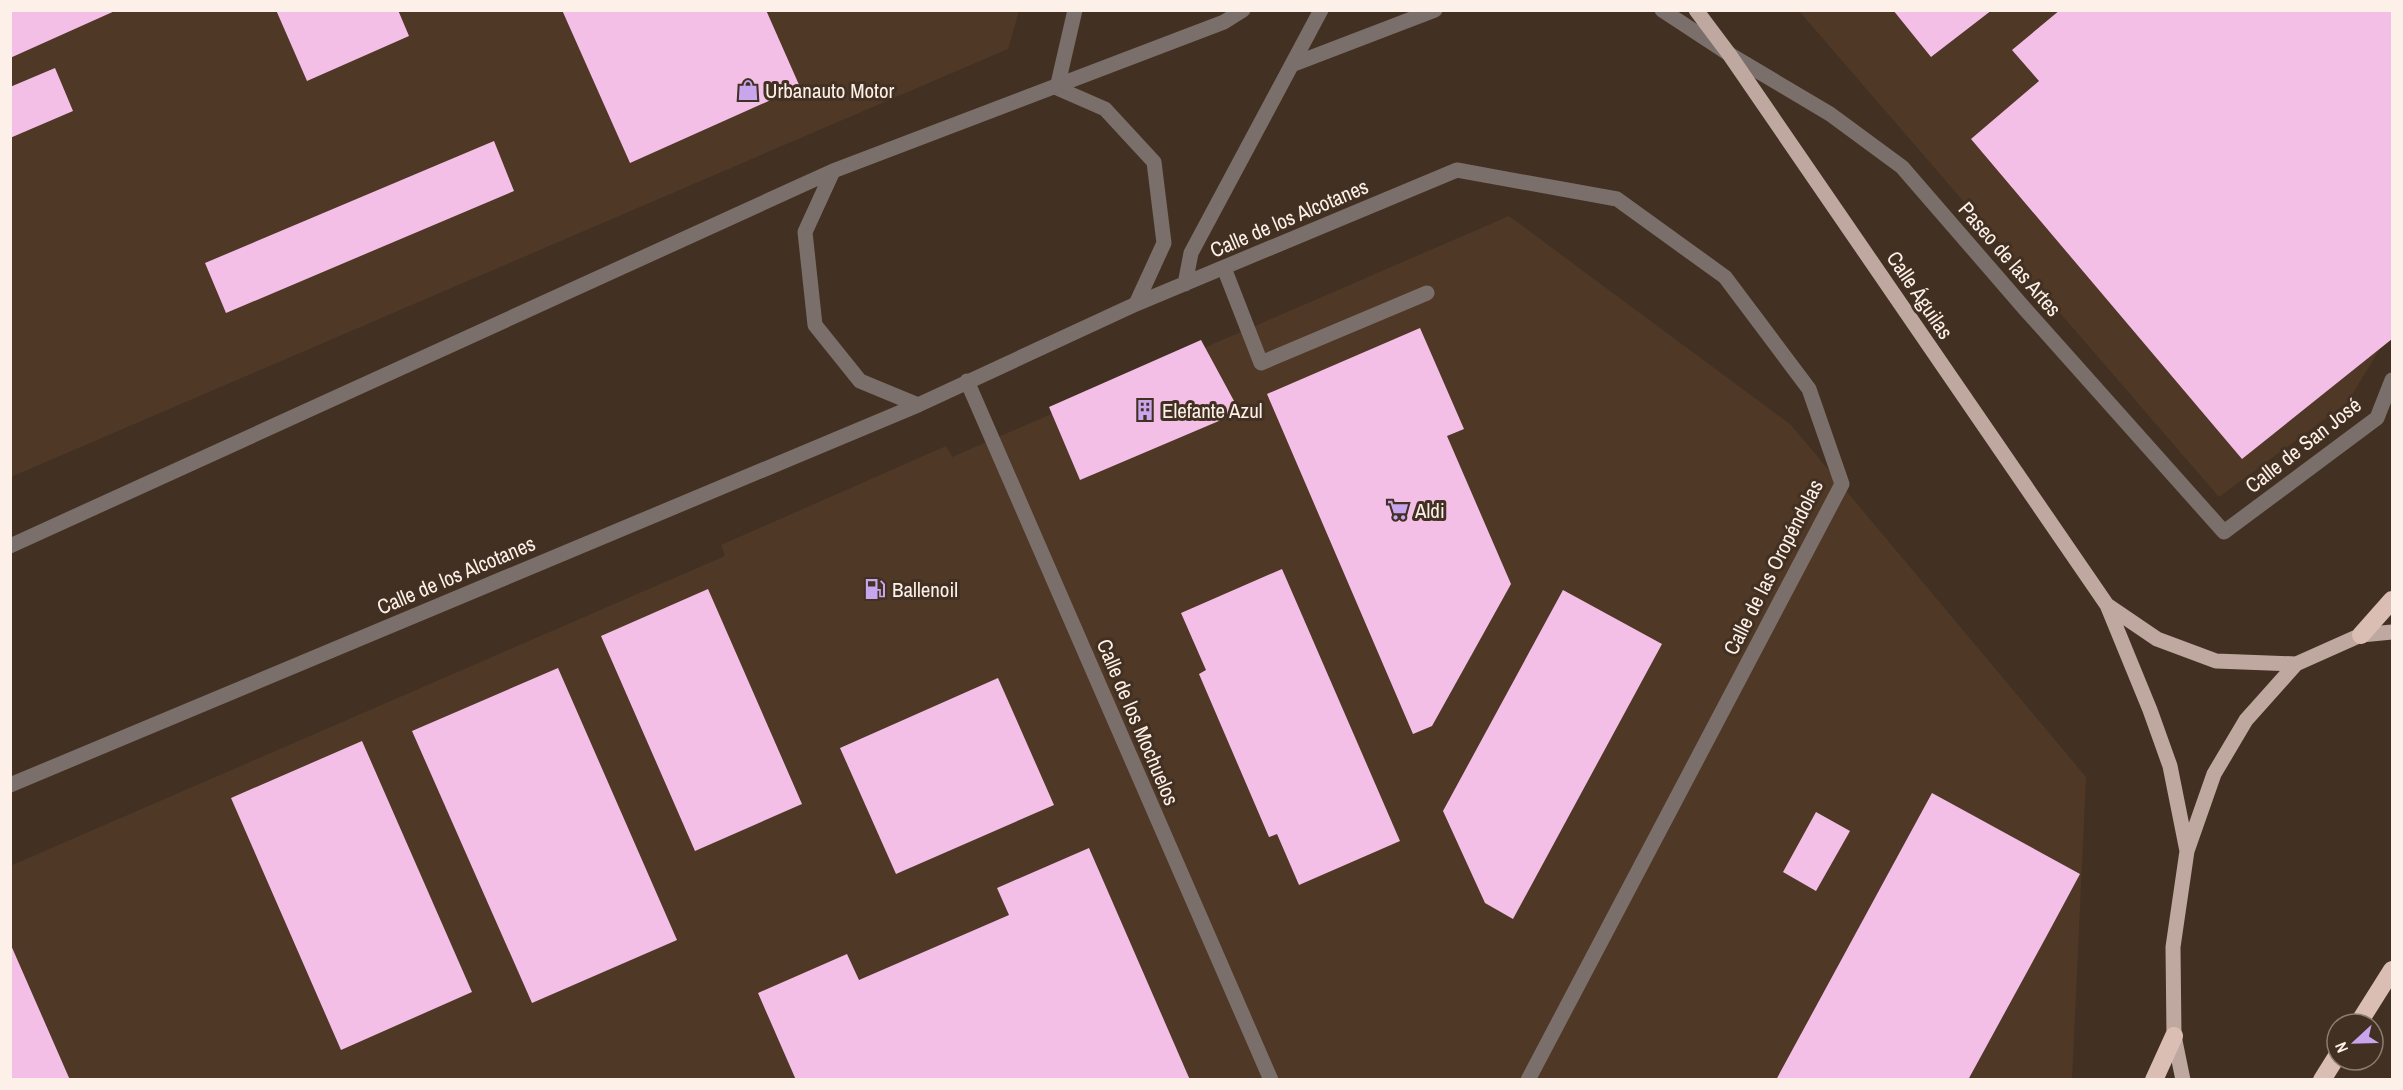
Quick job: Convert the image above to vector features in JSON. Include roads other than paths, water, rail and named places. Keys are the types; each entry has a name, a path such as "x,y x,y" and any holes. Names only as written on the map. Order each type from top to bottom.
{"highway":[{"path":"2361,635 2392,600"},
{"path":"2366,1012 2392,970"},
{"path":"2154,1080 2174,1036"}],"main road":[{"name":"Calle Águilas","path":"1696,10 1729,54 2107,605"},
{"path":"2107,605 2157,639 2216,661 2296,664"},
{"path":"2107,605 2170,766 2187,851"},
{"path":"2183,1080 2174,1036 2173,947 2187,851 2214,774 2246,720 2296,664 2361,635 2392,632"}],"street":[{"path":"1057,87 1075,10"},
{"path":"10,546 833,171 1224,22 1243,10"},
{"path":"1185,284 1191,253 1321,10"},
{"path":"1294,64 1435,10"},
{"name":"Paseo de las Artes","path":"1662,10 1729,54 1830,114 1902,167 2224,532"},
{"path":"1057,87 1105,109 1154,162 1164,243 1136,304"},
{"name":"Calle de los Alcotanes","path":"10,785 918,405 1136,304 1457,170"},
{"name":"Calle de las Oropéndolas","path":"1457,170 1617,199 1725,277 1809,390 1842,484 1528,1080"},
{"path":"833,171 805,232 815,324 860,381 918,405"},
{"path":"1224,268 1261,363 1427,293"},
{"name":"Calle de San José","path":"2224,532 2377,418 2392,380"},
{"name":"Calle de los Mochuelos","path":"967,381 1271,1080"}],"place":[{"name":"Urbanauto Motor","path":"748,90"},
{"name":"Elefante Azul","path":"1145,410"},
{"name":"Aldi","path":"1398,510"},
{"name":"Ballenoil","path":"875,589"}]}
